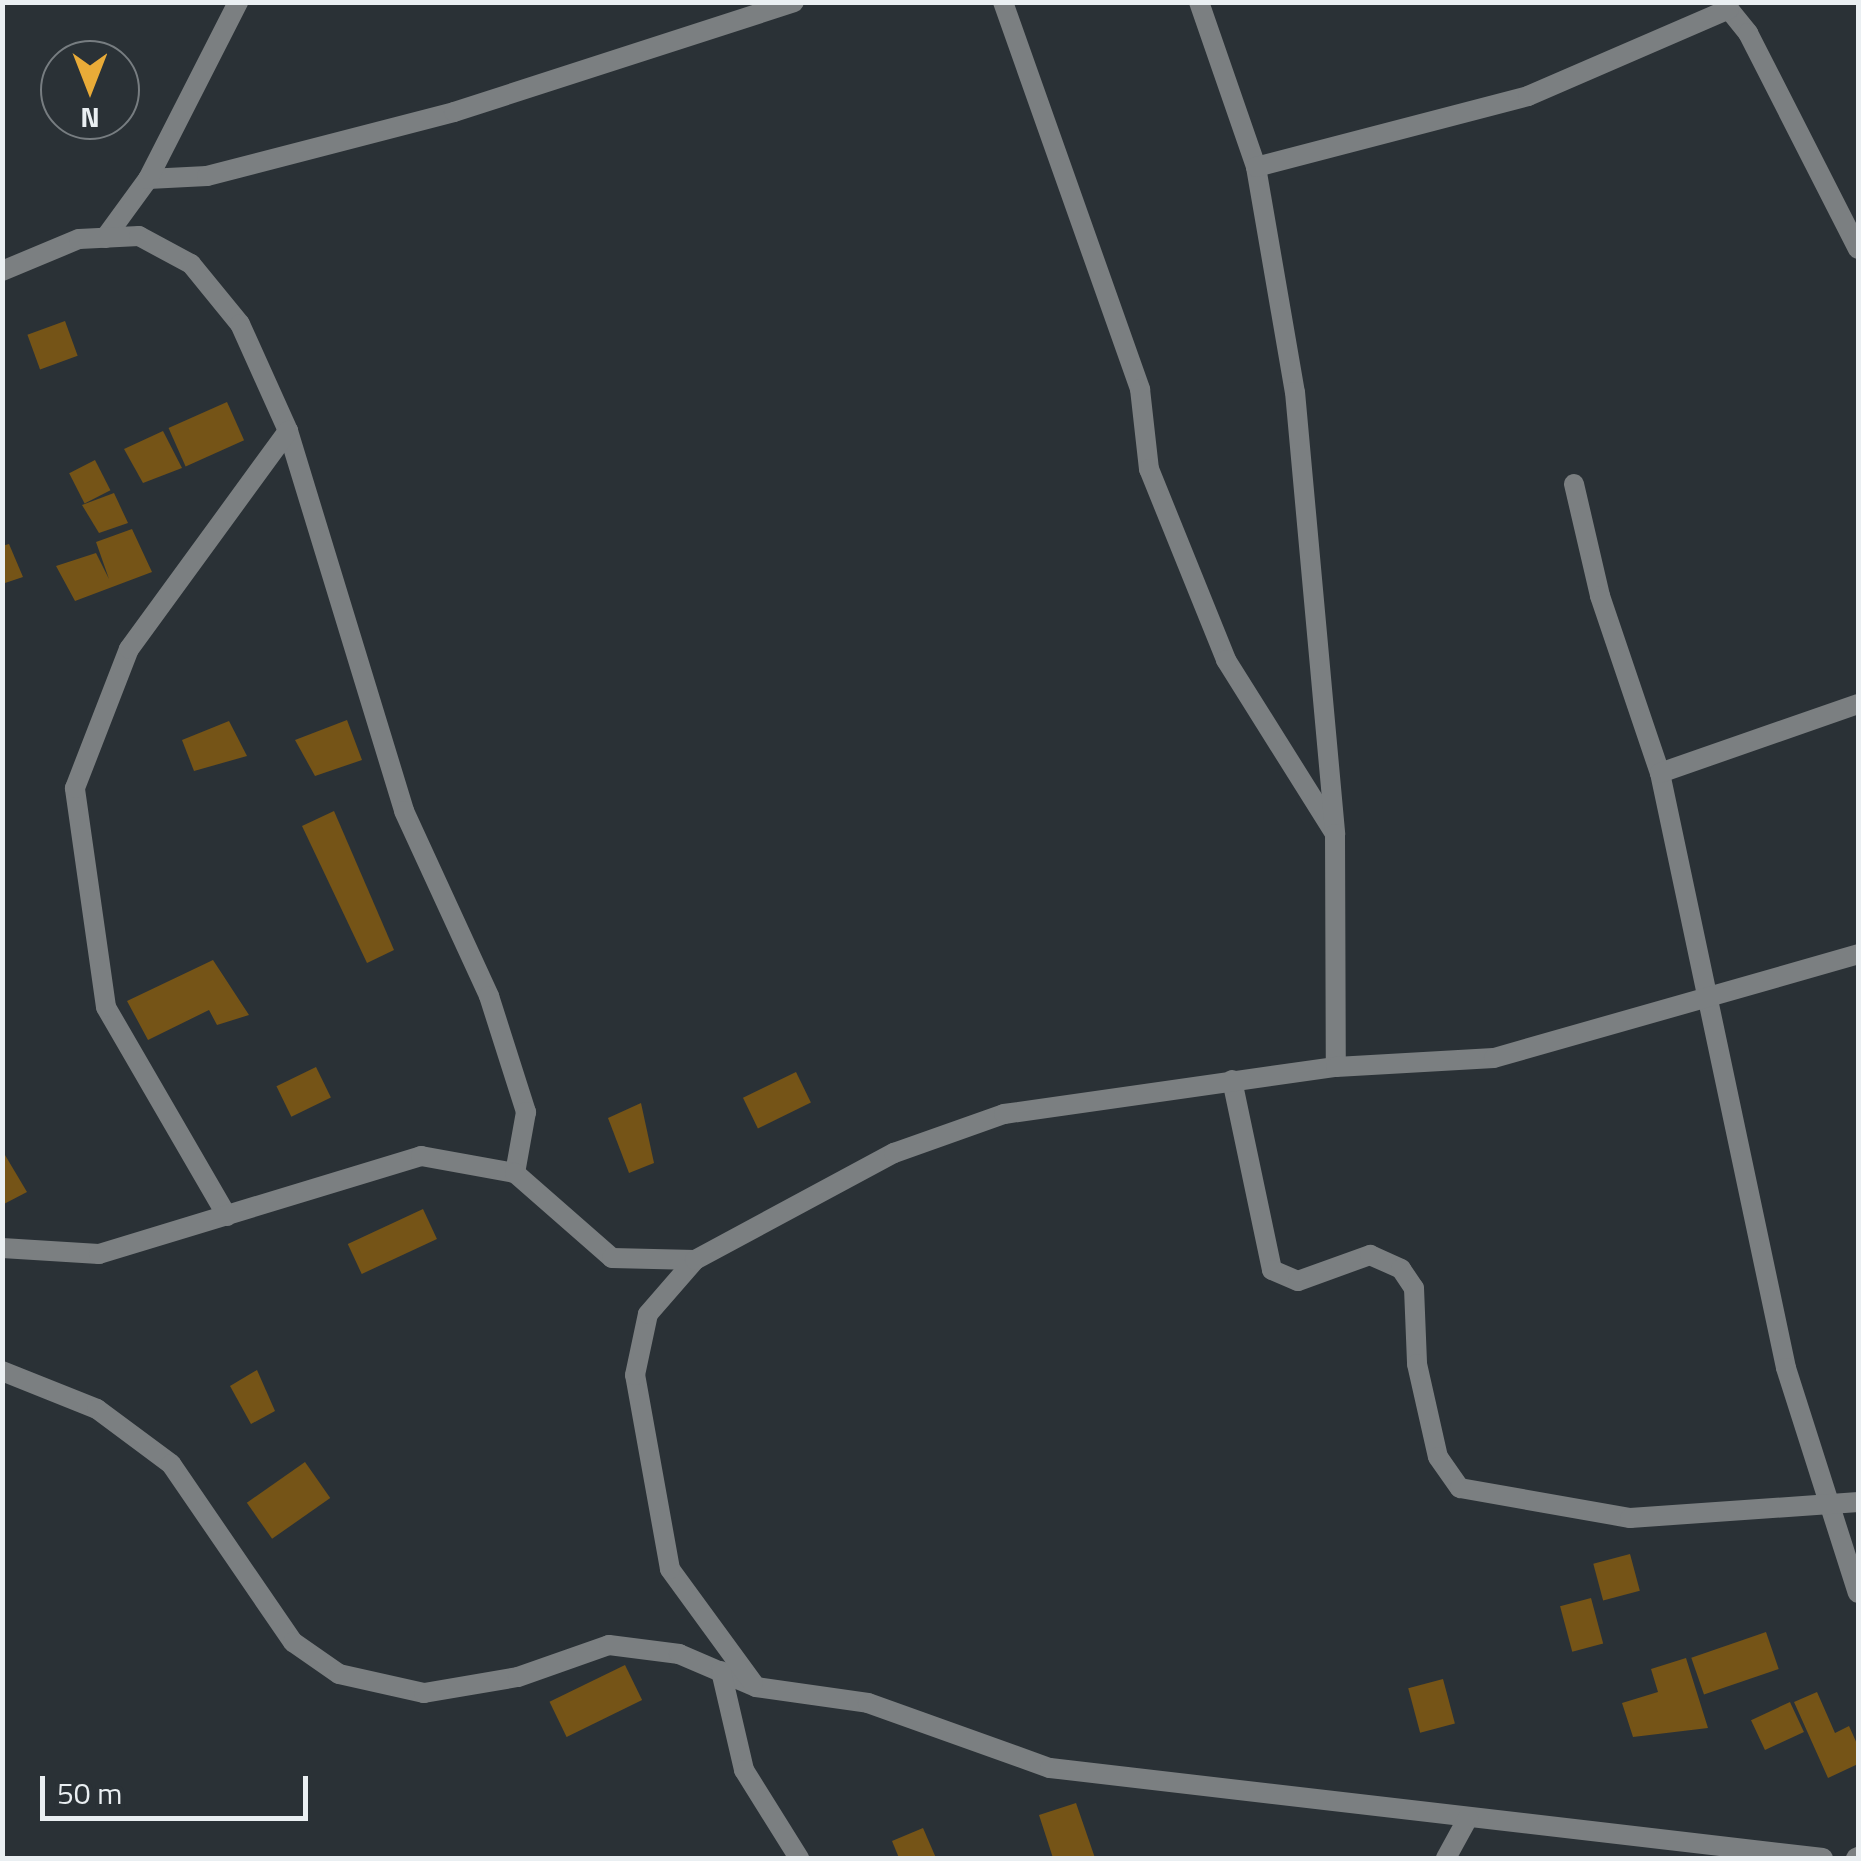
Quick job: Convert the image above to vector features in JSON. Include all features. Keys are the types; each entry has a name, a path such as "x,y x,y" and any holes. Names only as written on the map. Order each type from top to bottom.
{"street":[{"path":"105,238 148,180 238,2"},
{"path":"148,180 207,176 454,112 794,2"},
{"path":"1003,2 1140,388 1149,469 1226,660 1335,834"},
{"path":"1199,2 1256,167 1295,392 1335,834 1336,1067"},
{"path":"1256,167 1528,96 1726,6 1858,250"},
{"path":"2,271 79,239 139,236 190,264 240,324 288,431 404,811 489,996 526,1112 515,1173"},
{"path":"227,1216 106,1006 80,878 75,788 129,649 288,431"},
{"path":"1574,484 1600,596 1660,773 1786,1368 1827,1508 1858,1593"},
{"path":"1660,773 1858,704"},
{"path":"756,1687 670,1569 635,1376 648,1314 695,1260 894,1153 1004,1114 1336,1067 1494,1058 1858,954"},
{"path":"1232,1080 1272,1270 1298,1281 1370,1256 1401,1268 1414,1288 1417,1364 1438,1457 1460,1488 1630,1518 1827,1508 1858,1502"},
{"path":"2,1248 99,1254 421,1156 515,1173 612,1258 695,1260"},
{"path":"2,1372 98,1409 171,1464 294,1642 338,1674 424,1693 518,1677 610,1645 679,1654 756,1687 868,1703 1050,1768 1823,1858"},
{"path":"721,1672 744,1770 799,1858"},
{"path":"1446,1858 1468,1818"}],"building":[{"path":"65,321 78,356 40,369 27,335"},
{"path":"227,402 244,440 186,466 169,428"},
{"path":"163,431 182,468 143,483 124,449"},
{"path":"95,460 110,490 85,503 69,473"},
{"path":"114,493 128,523 99,533 82,505"},
{"path":"132,529 152,572 75,601 56,566 96,553 109,579 96,542"},
{"path":"9,544 23,577 2,584 2,546"},
{"path":"347,720 362,760 315,776 295,740"},
{"path":"229,721 247,756 194,771 182,740"},
{"path":"334,811 394,950 367,963 302,826"},
{"path":"213,960 249,1015 217,1025 209,1010 148,1040 127,1001"},
{"path":"316,1067 331,1098 291,1117 276,1086"},
{"path":"796,1072 811,1103 758,1128 743,1098"},
{"path":"641,1103 654,1163 629,1173 608,1118"},
{"path":"2,1150 27,1192 2,1205"},
{"path":"423,1209 437,1239 362,1274 348,1244"},
{"path":"257,1370 275,1411 251,1424 230,1386"},
{"path":"305,1462 330,1498 272,1539 247,1503"},
{"path":"1630,1554 1640,1591 1603,1601 1593,1564"},
{"path":"1591,1598 1603,1643 1572,1652 1560,1606"},
{"path":"1766,1632 1779,1669 1704,1695 1691,1658"},
{"path":"1686,1658 1708,1728 1633,1737 1622,1703 1658,1692 1651,1669"},
{"path":"625,1665 642,1700 567,1737 550,1702"},
{"path":"1443,1679 1455,1723 1420,1733 1408,1688"},
{"path":"1817,1692 1835,1733 1849,1726 1858,1746 1858,1764 1828,1778 1794,1702"},
{"path":"1790,1702 1804,1732 1765,1750 1751,1720"},
{"path":"1076,1803 1095,1858 1053,1858 1039,1815"},
{"path":"923,1828 936,1858 899,1858 892,1841"}]}
